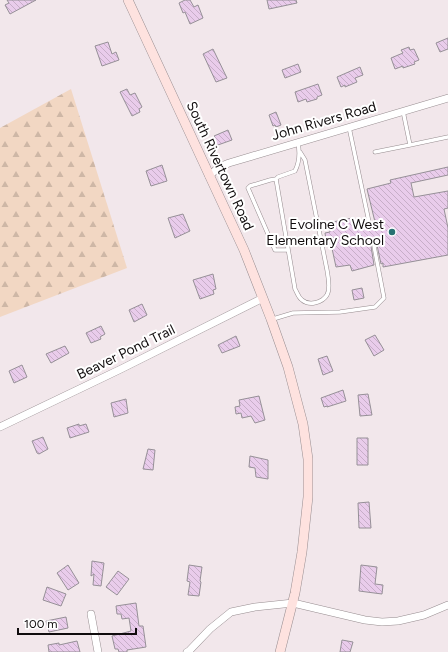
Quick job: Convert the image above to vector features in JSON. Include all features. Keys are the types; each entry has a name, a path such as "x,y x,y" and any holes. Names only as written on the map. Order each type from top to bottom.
{"main road":[{"name":"South Rivertown Road","path":"128,0 244,250 272,319 288,367 303,424 308,459 308,494 302,552 293,603 280,652"}],"street":[{"name":"John Rivers Road","path":"209,176 219,167 229,163 448,98"},
{"name":"Beaver Pond Trail","path":"0,427 121,369 263,298"},
{"path":"186,652 190,650 210,629 231,612 255,607 293,603 365,620 382,622 398,621 424,615 448,605"},
{"path":"91,614 98,652"}],"lane":[{"path":"403,111 410,145"},
{"path":"349,127 369,222"},
{"path":"375,152 448,137"},
{"path":"288,250 274,250 248,188 250,186 276,179 295,171 299,163 300,152 298,143"},
{"path":"276,179 295,289 300,299 308,303 315,303 327,295 329,287 305,160 300,152"},
{"path":"272,319 294,313 340,312 375,307 384,298 374,246"}],"green space":[{"path":"71,89 127,268 0,317 0,128"}],"building":[{"path":"7,0 36,0 10,14 5,5 9,3"},
{"path":"185,0 190,0 194,7 198,5 203,18 190,24 179,3"},
{"path":"267,0 296,0 297,3 269,9"},
{"path":"448,38 448,49 440,52 436,43"},
{"path":"108,42 112,54 116,52 119,60 102,66 95,46"},
{"path":"409,47 410,50 414,49 419,60 414,62 415,64 395,69 391,58 403,53 401,50"},
{"path":"213,49 227,78 216,82 203,54"},
{"path":"298,64 301,72 285,78 282,70"},
{"path":"360,67 363,75 355,78 357,82 341,87 337,77"},
{"path":"318,84 322,95 317,97 317,99 307,102 306,99 298,102 295,92"},
{"path":"127,89 130,95 135,93 142,107 139,109 140,112 132,116 120,92"},
{"path":"276,112 281,125 276,127 275,125 273,126 269,115"},
{"path":"228,130 232,140 215,146 212,138"},
{"path":"162,165 167,181 151,186 146,171"},
{"path":"448,167 448,175 411,183 414,197 448,191 448,208 444,209 448,228 448,255 383,267 377,245 374,243 371,246 374,265 352,271 350,265 336,267 330,239 326,240 325,233 330,232 328,223 352,218 355,227 366,224 370,225 372,222 375,222 367,189 391,183 390,180"},
{"path":"183,214 190,231 175,238 168,218"},
{"path":"213,274 216,289 213,290 214,294 200,299 193,280"},
{"path":"362,288 364,298 354,300 352,290"},
{"path":"142,304 147,315 134,322 129,310"},
{"path":"101,326 105,334 100,337 101,339 91,343 86,333"},
{"path":"375,335 384,350 374,356 365,340"},
{"path":"236,336 240,346 222,353 218,345"},
{"path":"65,346 69,353 51,363 46,354"},
{"path":"327,356 333,371 323,375 318,359"},
{"path":"22,365 27,377 14,383 9,371"},
{"path":"343,390 346,401 324,407 321,398"},
{"path":"368,394 372,415 360,416 358,395"},
{"path":"259,396 265,420 255,423 251,416 242,418 241,413 236,414 235,407 240,406 239,400"},
{"path":"126,399 128,413 114,417 111,403"},
{"path":"79,424 79,426 86,424 89,432 70,438 67,428"},
{"path":"43,437 48,449 39,454 37,453 32,441"},
{"path":"357,438 368,438 368,465 357,465"},
{"path":"148,449 155,450 153,470 143,469"},
{"path":"250,456 268,460 268,479 256,477 255,468 249,467"},
{"path":"369,502 371,528 359,528 358,503"},
{"path":"92,561 104,563 101,586 93,585 94,574 91,576"},
{"path":"68,565 79,583 68,590 57,573"},
{"path":"189,565 202,567 199,596 188,595 190,582 187,581"},
{"path":"361,565 377,567 375,584 383,585 382,594 359,591"},
{"path":"118,571 129,579 117,595 106,587"},
{"path":"47,587 66,594 61,606 43,600"},
{"path":"136,603 139,626 143,626 146,647 127,650 127,652 119,652 118,649 115,649 112,636 131,631 129,618 122,619 121,614 117,614 116,606"},
{"path":"66,617 68,628 49,632 46,621"},
{"path":"342,640 353,642 350,652 340,652"},
{"path":"77,641 80,652 49,652 48,645 59,643 59,645"}],"place":[{"name":"Evoline C West Elementary School","path":"392,232"}]}
